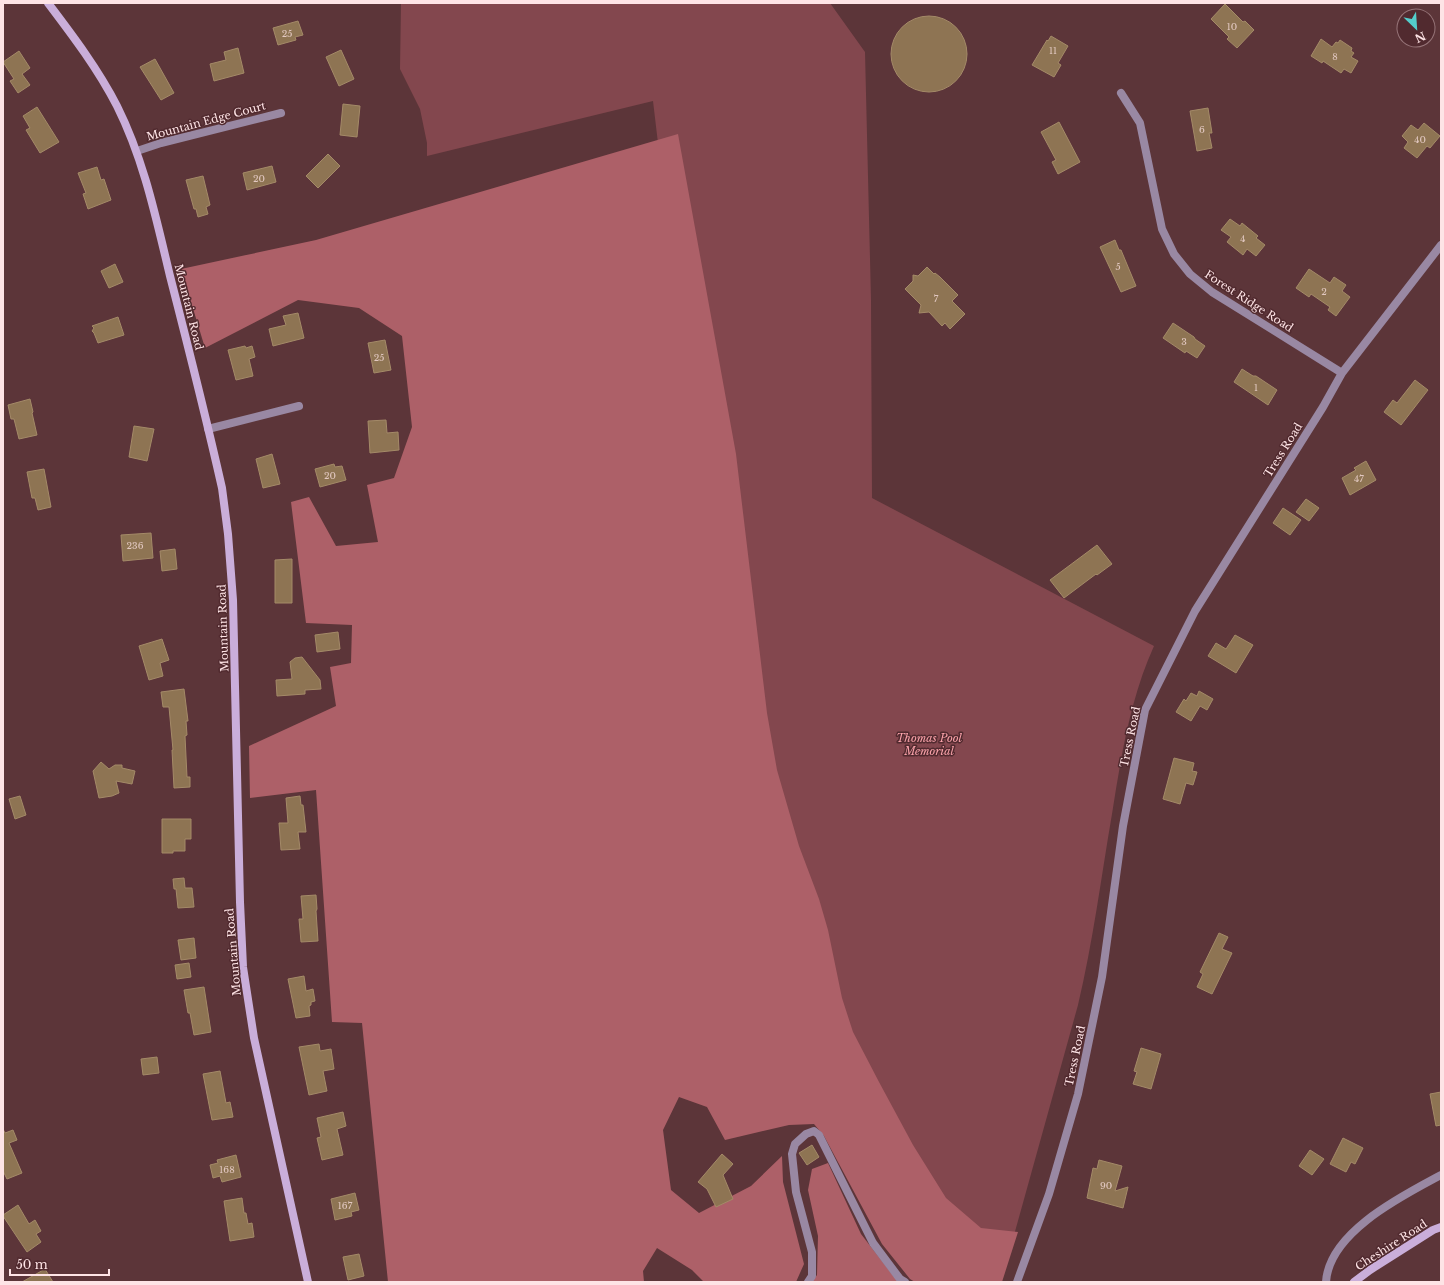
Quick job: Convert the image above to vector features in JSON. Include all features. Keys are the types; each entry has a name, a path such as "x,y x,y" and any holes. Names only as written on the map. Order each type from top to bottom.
{"main road":[{"name":"Mountain Road","path":"48,3 83,50 104,82 117,106 136,150 154,205 226,509 234,600 240,902 244,967 254,1038 308,1282"},
{"name":"Cheshire Road","path":"1354,1282 1370,1270 1441,1227"}],"street":[{"name":"Forest Ridge Road","path":"1121,93 1140,123 1162,229 1174,254 1190,274 1212,292 1342,373"},
{"name":"Mountain Edge Court","path":"136,150 281,113"},
{"name":"Tress Road","path":"1017,1282 1049,1194 1078,1094 1102,977 1123,826 1145,710 1195,611 1323,407 1342,373 1441,245"},
{"path":"208,429 300,406"},
{"path":"808,1282 812,1276 812,1252 796,1192 792,1154 795,1144 806,1134 814,1131 819,1135 873,1243 900,1279 905,1282"},
{"path":"1326,1282 1326,1274 1331,1260 1355,1231 1374,1214 1407,1193 1441,1175"}],"green space":[{"name":"Thomas Pool Memorial","path":"401,3 830,3 865,52 871,300 872,498 1154,646 1139,687 1127,728 1092,934 1078,1005 1001,1282 867,1197 678,312 653,101 427,156 427,143 420,109 400,69"}],"shaded area":[{"path":"678,134 736,454 767,713 777,770 799,846 819,899 828,930 842,998 853,1032 913,1145 946,1198 981,1228 1018,1232 1002,1282 915,1282 910,1279 882,1244 824,1136 814,1124 789,1125 725,1140 707,1107 679,1097 663,1130 671,1190 699,1213 751,1186 782,1156 783,1182 804,1264 796,1282 704,1282 692,1270 657,1248 643,1271 644,1282 388,1282 362,1023 332,1022 316,790 250,798 249,746 336,706 330,667 351,663 352,625 306,623 291,502 309,497 336,546 378,542 367,485 394,478 412,427 402,336 359,308 298,300 205,348 181,269 316,240"},
{"path":"828,1163 861,1234 898,1282 812,1282 817,1275 818,1236 808,1190 812,1169"}],"building":[{"path":"1225,4 1243,22 1245,21 1254,30 1237,48 1227,39 1229,37 1211,19"},
{"path":"929,16 944,19 956,27 964,39 967,54 964,69 956,81 944,89 929,92 914,89 902,81 894,69 891,54 894,39 902,27 914,19"},
{"path":"298,21 303,35 295,37 296,40 278,45 273,28"},
{"path":"1051,36 1068,46 1058,63 1061,65 1054,77 1032,65"},
{"path":"1321,39 1332,47 1340,40 1352,48 1351,51 1354,53 1351,57 1358,61 1351,73 1344,69 1341,73 1323,61 1322,63 1311,56"},
{"path":"238,48 244,73 214,81 210,64 226,60 224,52"},
{"path":"341,50 354,79 339,86 326,57"},
{"path":"19,51 30,68 22,74 30,85 18,93 10,81 14,79 3,62"},
{"path":"155,59 174,93 161,100 140,67"},
{"path":"343,104 360,106 357,137 340,135"},
{"path":"37,107 59,142 40,153 26,130 30,128 23,116"},
{"path":"1208,108 1212,133 1209,133 1212,148 1197,151 1190,111"},
{"path":"1059,122 1080,162 1058,174 1052,162 1056,160 1041,132"},
{"path":"1424,123 1440,136 1430,148 1427,146 1417,158 1404,148 1408,142 1402,136 1411,125 1418,130"},
{"path":"328,154 340,166 318,188 306,176"},
{"path":"272,166 276,182 247,190 243,173"},
{"path":"97,167 101,180 104,179 111,200 88,209 83,194 86,193 78,173"},
{"path":"203,176 210,205 206,207 208,214 198,217 196,209 194,209 186,180"},
{"path":"1230,219 1240,226 1242,223 1258,236 1256,238 1265,245 1256,256 1247,249 1243,255 1227,242 1231,237 1221,230"},
{"path":"1115,240 1119,250 1121,250 1136,286 1121,292 1100,247"},
{"path":"115,264 123,282 109,288 101,271"},
{"path":"927,267 934,274 935,273 940,277 958,295 952,301 965,314 950,329 945,323 942,326 929,312 919,313 921,305 905,289 913,281 913,275 918,276"},
{"path":"1309,269 1330,283 1334,277 1346,285 1342,291 1350,297 1336,316 1328,310 1330,307 1311,294 1309,297 1296,288"},
{"path":"298,313 304,338 273,346 269,329 286,325 283,316"},
{"path":"118,317 124,335 98,343 92,331 94,328 92,326"},
{"path":"1173,323 1205,346 1197,358 1186,351 1185,353 1163,338"},
{"path":"385,340 391,370 374,373 368,343"},
{"path":"245,346 246,348 252,346 255,357 249,359 253,376 236,380 228,350"},
{"path":"1242,369 1253,376 1256,376 1277,390 1268,405 1234,382"},
{"path":"1415,380 1428,390 1401,425 1384,412 1393,400 1397,403"},
{"path":"30,399 37,435 19,439 14,419 11,419 8,405"},
{"path":"386,420 387,433 398,432 399,450 370,453 368,421"},
{"path":"134,426 154,429 147,461 129,457"},
{"path":"272,454 280,484 263,488 256,459"},
{"path":"1366,461 1376,480 1350,495 1342,478 1356,470 1354,468"},
{"path":"334,464 335,467 342,466 346,480 320,487 315,469"},
{"path":"44,469 51,507 38,510 35,498 32,498 27,472"},
{"path":"1306,499 1319,508 1309,521 1296,512"},
{"path":"1283,508 1301,520 1290,535 1273,523"},
{"path":"151,533 153,558 123,561 121,535"},
{"path":"1097,545 1112,564 1064,598 1050,580"},
{"path":"175,549 177,569 162,571 160,551"},
{"path":"292,559 292,603 275,603 275,560"},
{"path":"338,632 340,649 317,652 315,635"},
{"path":"1235,635 1253,645 1236,673 1208,656 1216,643 1226,649"},
{"path":"162,639 169,660 160,663 163,676 149,680 139,646"},
{"path":"302,657 320,680 321,689 305,690 305,694 277,696 276,680 292,679 290,662 295,658"},
{"path":"184,689 188,721 186,721 187,735 185,736 187,777 190,777 190,787 174,788 173,750 169,707 163,707 161,692"},
{"path":"1199,691 1213,699 1207,710 1200,706 1191,721 1176,712 1184,699 1186,701 1191,693 1197,696"},
{"path":"1174,758 1194,763 1192,771 1197,772 1193,785 1186,783 1180,804 1163,799"},
{"path":"101,762 109,769 115,765 122,765 122,768 135,771 132,784 116,781 119,793 112,796 99,798 93,771"},
{"path":"20,796 26,815 15,819 9,799"},
{"path":"300,796 301,805 303,805 306,832 298,832 300,849 281,850 279,823 288,823 286,798"},
{"path":"162,819 191,819 191,839 185,839 185,851 162,853"},
{"path":"184,878 185,888 192,888 194,907 178,908 176,889 174,889 173,879"},
{"path":"316,895 318,941 301,942 299,919 303,919 301,896"},
{"path":"1219,933 1228,937 1222,949 1232,953 1212,994 1197,987 1203,974 1200,972"},
{"path":"194,938 196,958 181,960 178,940"},
{"path":"189,963 191,977 177,979 175,965"},
{"path":"304,976 306,991 313,989 315,1001 311,1002 311,1005 309,1006 310,1016 296,1018 288,979"},
{"path":"204,987 211,1032 194,1035 184,990"},
{"path":"319,1044 320,1051 331,1049 334,1069 323,1071 327,1091 309,1095 299,1047"},
{"path":"1141,1048 1161,1054 1151,1089 1133,1084 1137,1072 1134,1071"},
{"path":"157,1057 159,1073 143,1075 141,1059"},
{"path":"220,1071 226,1103 230,1102 233,1117 212,1120 203,1074"},
{"path":"1441,1092 1441,1125 1436,1126 1430,1094"},
{"path":"343,1112 346,1126 337,1129 343,1155 322,1160 317,1138 321,1137 317,1118"},
{"path":"3,1129 5,1133 13,1130 17,1140 9,1143 22,1173 7,1179 3,1171"},
{"path":"1343,1138 1363,1148 1355,1164 1351,1162 1346,1172 1330,1164"},
{"path":"812,1145 819,1157 807,1165 799,1153"},
{"path":"1310,1150 1324,1159 1312,1175 1299,1166"},
{"path":"722,1154 733,1164 723,1175 733,1199 716,1207 707,1189 698,1182"},
{"path":"236,1155 241,1177 222,1182 220,1176 213,1178 210,1165 218,1163 217,1160"},
{"path":"1099,1160 1122,1166 1115,1191 1128,1187 1123,1208 1087,1198 1093,1168 1097,1169"},
{"path":"355,1193 359,1210 351,1212 352,1216 335,1220 331,1199"},
{"path":"242,1198 244,1213 246,1213 248,1224 252,1223 254,1237 230,1241 224,1201"},
{"path":"18,1205 29,1224 35,1220 41,1231 36,1234 41,1242 27,1252 3,1216"},
{"path":"359,1254 364,1276 348,1280 343,1257"},
{"path":"45,1269 53,1282 22,1282"}]}
